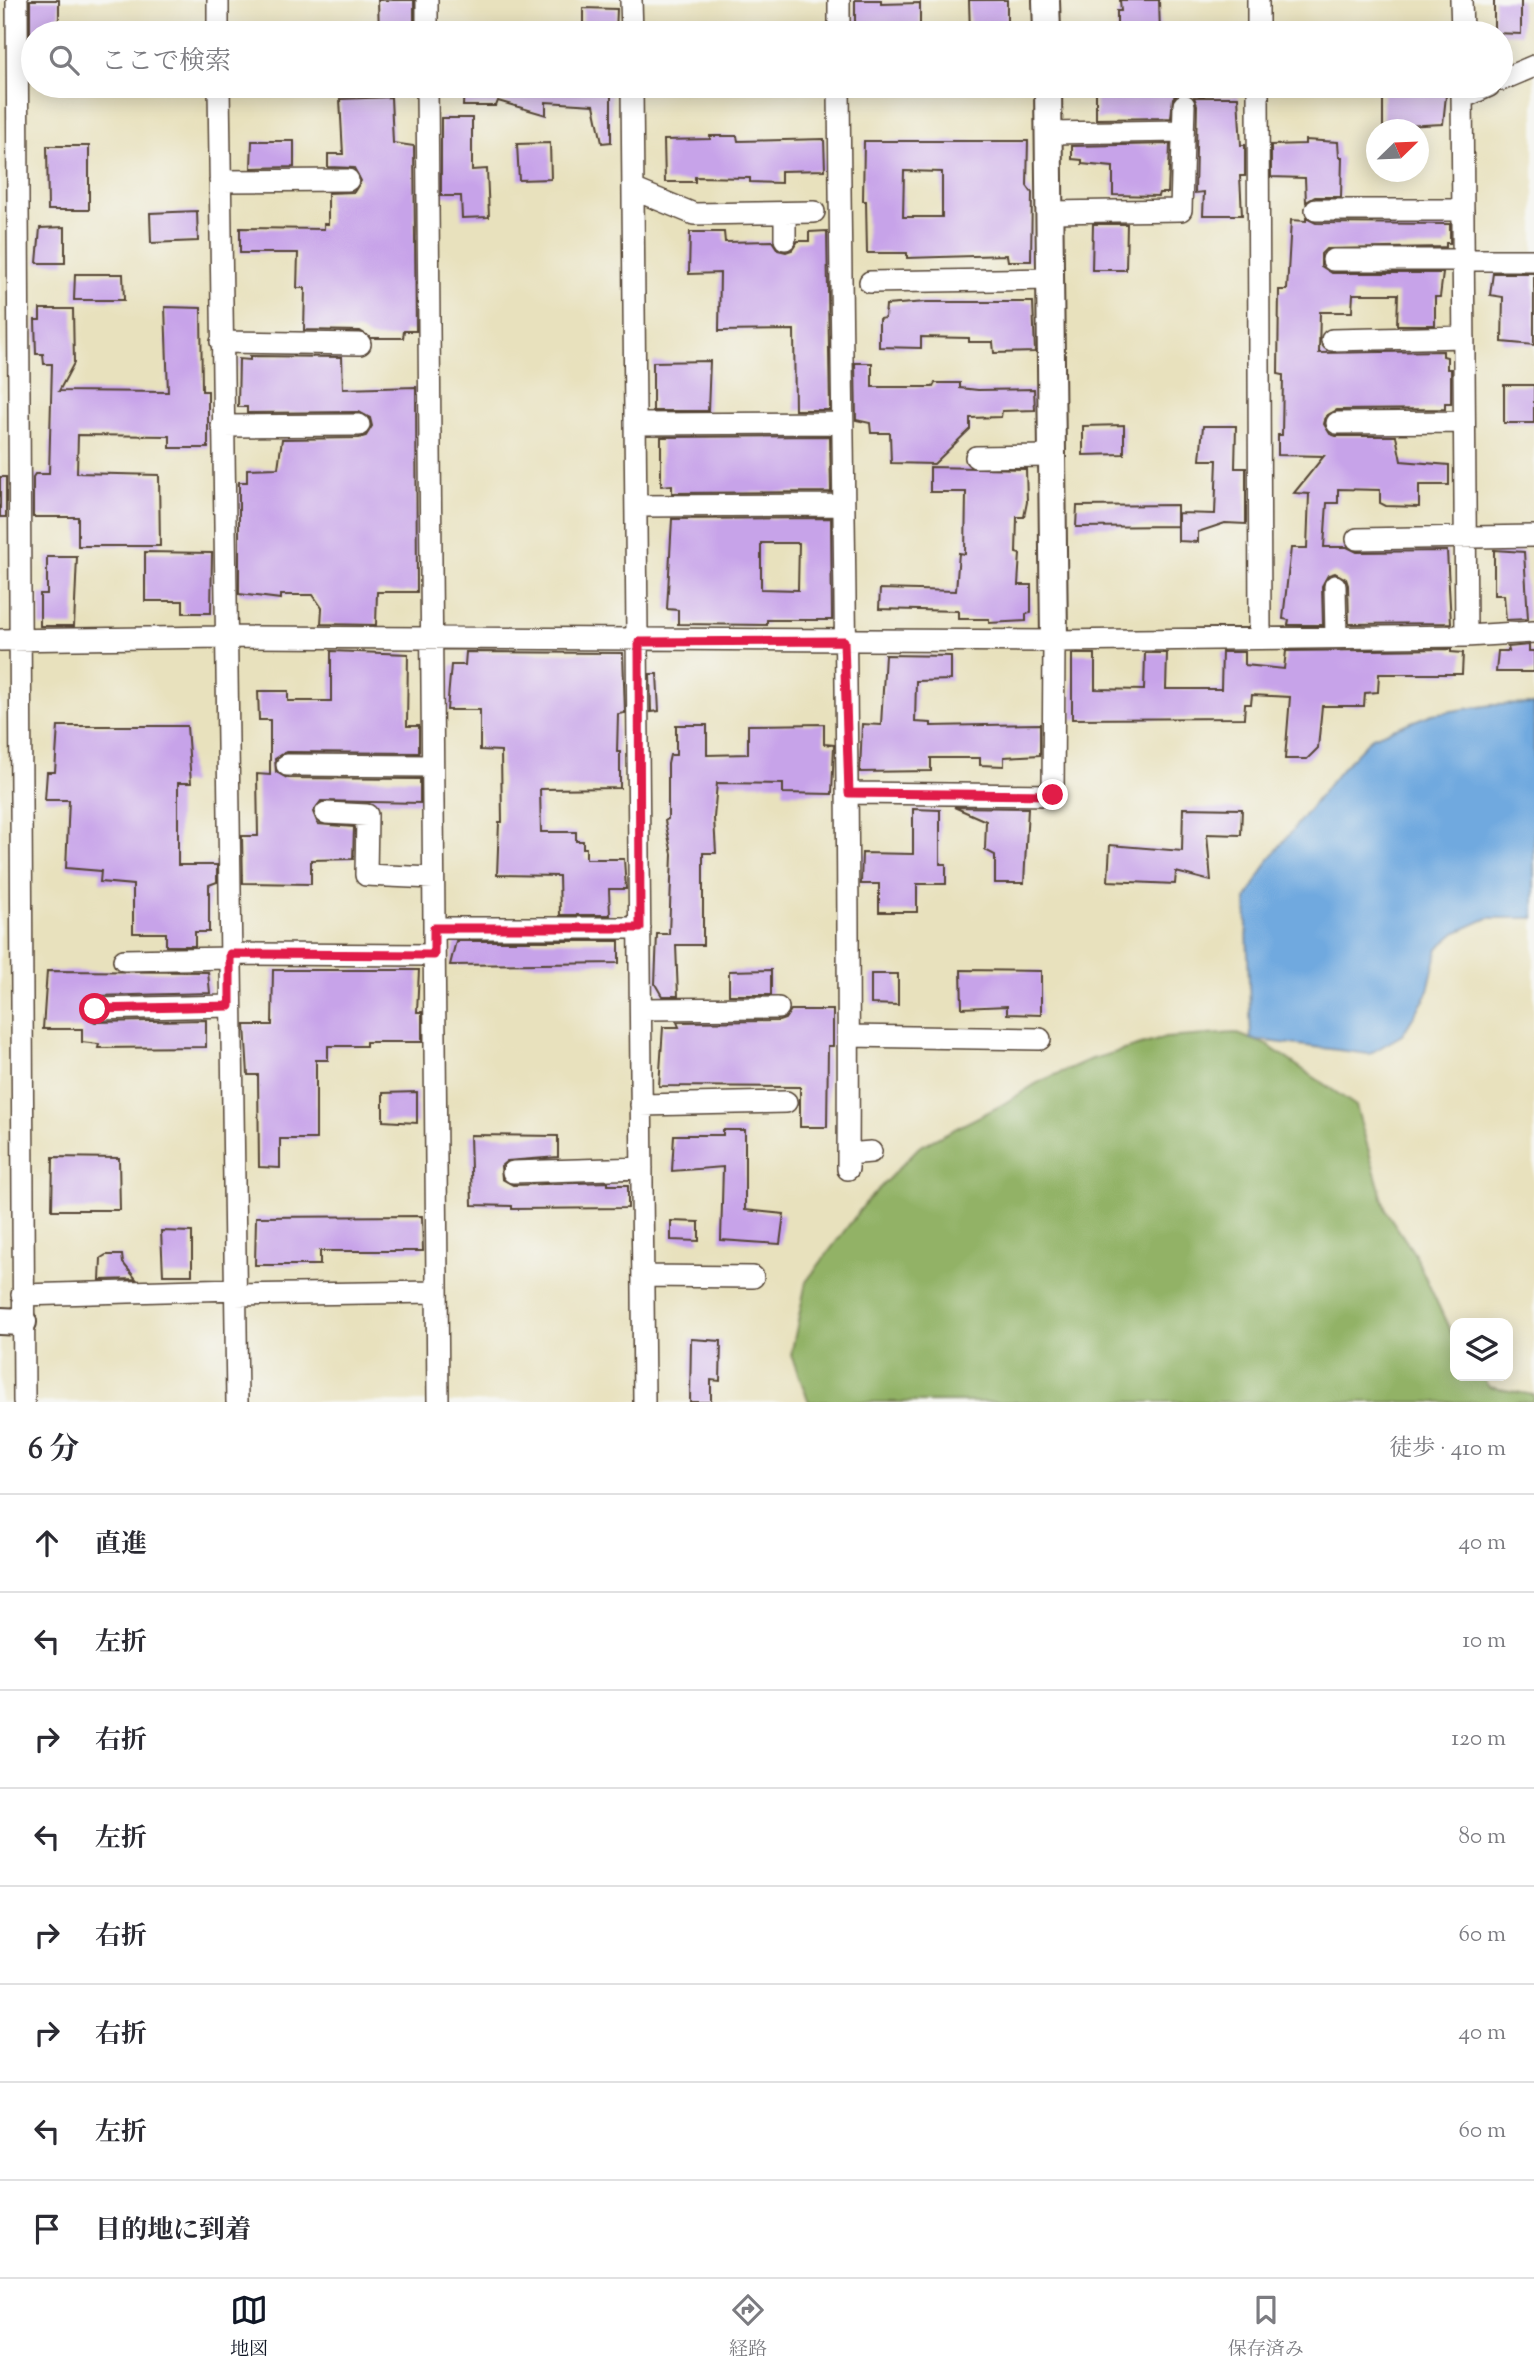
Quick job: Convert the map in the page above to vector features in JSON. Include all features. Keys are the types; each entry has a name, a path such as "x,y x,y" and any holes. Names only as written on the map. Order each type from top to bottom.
{"street":[{"path":"16,0 9,640 10,1091 22,1294 12,1322 24,1402"},
{"path":"218,0 218,21"},
{"path":"427,0 427,21"},
{"path":"631,0 632,21"},
{"path":"839,0 839,21"},
{"path":"1046,0 1047,21"},
{"path":"1258,0 1258,21"},
{"path":"1461,0 1462,21"},
{"path":"1513,75 1534,66"},
{"path":"219,98 224,637 237,1402"},
{"path":"427,98 438,1402"},
{"path":"632,98 644,1402"},
{"path":"839,98 844,641 849,793 848,1161 871,1153"},
{"path":"849,793 1053,795 1053,456 1048,98"},
{"path":"1258,98 1260,637"},
{"path":"1462,98 1466,636"},
{"path":"1051,212 1181,210 1184,105"},
{"path":"1049,133 1183,131"},
{"path":"220,181 348,180"},
{"path":"633,189 694,214 814,212"},
{"path":"1316,210 1463,210"},
{"path":"785,213 785,239"},
{"path":"1333,260 1534,260"},
{"path":"870,282 1051,279"},
{"path":"1332,340 1464,337"},
{"path":"221,342 360,344"},
{"path":"1337,423 1464,422"},
{"path":"636,424 836,423"},
{"path":"222,426 359,425"},
{"path":"976,457 1053,456"},
{"path":"637,506 834,505"},
{"path":"1357,539 1534,536"},
{"path":"1335,586 1336,637"},
{"path":"9,640 224,637 639,642 1054,641 1466,636 1534,632"},
{"path":"287,765 432,766"},
{"path":"326,813 367,815 366,875 433,878"},
{"path":"434,928 640,928"},
{"path":"124,960 230,956 434,955"},
{"path":"95,1009 230,1006"},
{"path":"641,1009 778,1008"},
{"path":"848,1036 1040,1039"},
{"path":"642,1105 786,1102"},
{"path":"513,1172 642,1168"},
{"path":"643,1276 753,1277"},
{"path":"22,1294 437,1292"}],"green space":[{"path":"1235,1033 1267,1045 1356,1106 1386,1211 1414,1253 1450,1330 1450,1381 1485,1381 1489,1387 1534,1395 1534,1402 809,1402 791,1355 806,1282 867,1201 919,1147 1000,1106 1039,1082 1089,1060 1165,1038"}],"water":[{"path":"1534,704 1534,918 1488,918 1457,932 1438,948 1427,995 1402,1035 1369,1054 1251,1039 1246,900 1268,861 1338,773 1372,737 1432,714 1492,705"}],"building":[{"path":"30,0 59,0 59,21 30,21"},
{"path":"378,0 414,0 414,21 379,21"},
{"path":"855,0 881,0 881,4 920,3 920,21 855,21"},
{"path":"969,0 1007,0 1007,21 970,21"},
{"path":"1120,0 1159,0 1160,21 1117,21 1117,11 1121,11"},
{"path":"1494,0 1521,0 1521,34 1513,34 1513,21 1494,21"},
{"path":"583,8 617,9 616,21 583,21"},
{"path":"391,98 393,143 414,146 416,331 404,331 403,338 371,338 360,331 304,330 305,288 297,288 298,253 240,253 240,228 324,229 324,224 328,224 328,193 354,192 361,181 354,168 328,167 328,154 343,154 340,99"},
{"path":"463,98 611,98 611,142 602,143 594,105 546,102 546,115 498,101 496,106 463,106"},
{"path":"1096,98 1173,98 1171,118 1096,119"},
{"path":"1194,98 1238,98 1241,145 1245,145 1245,176 1240,176 1242,215 1203,215 1204,192 1195,193 1197,105"},
{"path":"1383,98 1446,98 1443,124 1429,125 1429,119 1383,119"},
{"path":"441,118 472,118 472,170 487,169 489,217 462,218 461,196 441,196"},
{"path":"710,136 737,136 738,141 824,139 825,170 781,171 781,183 750,182 750,178 695,177 695,182 665,182 664,140 710,139"},
{"path":"1305,140 1338,142 1339,157 1342,157 1341,197 1315,197 1306,202 1305,178 1271,177 1271,145 1305,144"},
{"path":"252,141 294,141 294,167 251,168"},
{"path":"864,141 1028,141 1027,186 1032,193 1031,261 1008,261 1007,255 907,258 907,253 867,253 866,201 863,201","holes":["904,171 942,172 942,217 903,217"]},
{"path":"550,143 551,179 519,180 517,144"},
{"path":"1170,144 1168,193 1159,193 1158,196 1113,195 1113,167 1082,164 1082,160 1072,159 1072,146"},
{"path":"47,146 89,146 89,210 48,210"},
{"path":"197,211 198,241 151,243 150,213"},
{"path":"1306,218 1316,223 1450,224 1450,243 1446,243 1446,247 1326,249 1321,254 1321,266 1332,273 1443,273 1440,297 1435,297 1435,325 1397,325 1398,294 1353,294 1352,312 1320,312 1319,353 1443,351 1443,356 1447,357 1447,369 1451,369 1451,403 1445,403 1445,409 1337,410 1326,416 1324,424 1330,434 1336,436 1396,436 1401,461 1449,465 1449,485 1419,485 1419,507 1386,506 1380,503 1380,490 1338,489 1338,503 1327,503 1324,547 1347,547 1357,552 1447,551 1451,623 1349,624 1348,585 1346,579 1335,573 1328,575 1322,586 1323,625 1288,625 1289,620 1283,619 1291,548 1307,548 1309,494 1294,493 1324,456 1278,455 1278,435 1282,435 1283,375 1278,374 1279,290 1287,290 1291,220 1306,221"},
{"path":"1093,224 1127,224 1126,270 1092,270"},
{"path":"65,227 65,263 37,263 40,228"},
{"path":"827,231 830,410 795,410 794,330 719,331 720,273 689,274 690,232 724,232 725,242 772,241 778,250 786,252 792,250 798,241 809,241 809,232"},
{"path":"1493,273 1534,273 1534,345 1502,342 1503,297 1490,295"},
{"path":"75,274 123,274 124,300 74,300"},
{"path":"927,302 1033,302 1035,352 994,353 993,342 969,342 969,338 921,337 921,348 879,347 879,319 885,318 886,305"},
{"path":"165,307 201,308 202,391 208,391 208,448 170,448 170,436 78,435 77,473 159,475 160,546 78,546 78,517 33,517 33,477 35,474 49,474 52,364 44,364 43,354 36,354 35,320 40,320 40,309 73,309 74,363 59,391 168,392"},
{"path":"250,356 342,357 343,389 416,387 417,592 377,592 376,625 321,624 322,608 313,595 281,595 281,599 239,594 239,482 247,482 247,469 278,468 282,439 359,438 366,436 372,426 370,418 359,412 247,413 247,407 238,407 239,359 250,360"},
{"path":"710,361 708,411 653,411 653,362"},
{"path":"855,363 872,363 872,387 933,387 935,383 960,383 960,388 978,390 1034,389 1035,410 1002,411 1001,417 970,418 970,429 934,464 891,463 890,433 871,433 870,423 856,420"},
{"path":"1504,385 1534,385 1534,423 1504,423"},
{"path":"1124,425 1124,454 1083,455 1083,426"},
{"path":"1203,426 1236,426 1235,468 1246,468 1246,524 1225,523 1198,532 1198,542 1178,541 1178,513 1215,514 1217,460 1200,460"},
{"path":"830,436 831,492 672,493 672,485 661,486 661,437"},
{"path":"930,467 1026,469 1027,502 1024,517 1017,517 1016,553 1020,554 1018,585 1031,585 1031,613 1026,614 1026,621 989,623 989,619 958,619 958,611 879,609 880,589 956,591 959,553 965,554 966,492 930,492"},
{"path":"0,477 6,477 6,517 0,517"},
{"path":"1177,505 1177,526 1076,527 1077,506"},
{"path":"831,518 832,620 767,620 767,625 678,624 678,610 667,609 672,519","holes":["761,543 799,543 798,590 761,589"]},
{"path":"1494,550 1524,552 1528,619 1506,620 1504,595 1494,595"},
{"path":"145,552 212,553 211,613 183,613 183,601 145,601"},
{"path":"47,557 77,557 74,626 40,626 40,594 47,594"},
{"path":"1529,645 1529,651 1534,651 1534,672 1496,672 1498,651"},
{"path":"1451,649 1451,652 1463,653 1462,674 1379,674 1378,692 1365,693 1364,706 1322,706 1318,748 1307,759 1285,759 1290,697 1252,695 1251,704 1245,704 1244,718 1072,719 1072,654 1095,654 1095,689 1144,690 1145,653 1167,653 1166,689 1221,689 1222,652 1245,652 1245,665 1284,669 1286,651"},
{"path":"331,651 408,654 407,726 419,726 419,753 286,752 275,759 276,772 287,778 420,779 420,803 321,801 313,812 318,824 354,827 353,859 311,860 311,884 243,883 242,836 258,836 257,774 270,775 270,720 259,720 258,691 288,691 288,701 331,701"},
{"path":"466,652 623,653 625,713 618,714 617,752 620,752 620,788 540,789 541,832 576,832 576,841 583,841 583,848 586,848 586,859 624,859 626,889 609,889 610,915 560,915 559,876 497,875 499,822 502,822 501,751 480,750 480,710 447,710 451,665 465,665"},
{"path":"885,655 951,656 951,680 916,681 915,722 931,723 931,726 1040,724 1040,755 1004,757 1004,766 980,765 980,758 931,758 931,771 860,772 862,724 881,725"},
{"path":"650,674 657,674 659,711 651,712"},
{"path":"824,724 824,744 834,745 832,794 783,793 783,784 717,783 714,818 716,853 703,853 703,945 676,945 678,996 662,996 655,984 657,934 669,934 672,854 665,821 668,819 668,764 670,755 676,755 676,725 707,725 707,755 748,754 748,725"},
{"path":"58,726 187,726 191,783 178,783 178,865 217,865 217,882 209,885 209,932 195,932 195,946 166,946 166,933 133,933 133,885 100,882 101,871 66,868 69,800 45,800 47,772 55,772"},
{"path":"954,807 1028,808 1024,883 995,883 995,855 985,850 986,821"},
{"path":"1183,808 1242,809 1241,835 1207,834 1211,881 1176,872 1175,884 1108,881 1110,845 1182,851"},
{"path":"913,809 940,810 940,864 946,864 946,884 917,884 917,912 879,912 879,884 861,884 862,853 913,854"},
{"path":"456,941 619,941 619,963 450,965"},
{"path":"273,970 419,970 417,1012 422,1012 422,1042 366,1042 366,1046 328,1046 328,1060 316,1060 316,1139 280,1139 280,1168 259,1167 258,1075 248,1075 245,1025 272,1025"},
{"path":"771,970 771,995 729,995 729,971"},
{"path":"961,970 1041,971 1041,1015 1007,1014 1007,1006 962,1008"},
{"path":"47,971 208,972 210,993 95,996 88,998 82,1009 84,1016 95,1022 206,1020 206,1047 98,1048 99,1044 82,1042 82,1029 43,1029"},
{"path":"871,974 898,974 898,1005 871,1004"},
{"path":"791,1010 833,1010 833,1046 828,1046 827,1127 800,1127 800,1087 659,1086 663,1027 679,1027 677,1022 779,1021 785,1019"},
{"path":"417,1092 417,1123 383,1121 383,1093"},
{"path":"723,1130 745,1130 745,1210 784,1214 780,1244 721,1240 723,1167 672,1171 674,1135 723,1135"},
{"path":"470,1135 558,1136 558,1157 507,1161 501,1166 502,1179 513,1185 608,1182 608,1185 628,1185 628,1208 512,1209 512,1206 472,1205"},
{"path":"53,1157 119,1158 120,1210 52,1210"},
{"path":"422,1216 423,1251 320,1251 320,1265 255,1265 256,1217"},
{"path":"671,1221 699,1222 699,1241 671,1240"},
{"path":"161,1231 192,1232 192,1275 163,1275"},
{"path":"106,1255 122,1255 123,1263 136,1279 100,1280 101,1258"},
{"path":"691,1339 721,1341 720,1381 711,1380 711,1402 690,1402"}],"route":[{"path":"95,1009 230,1006 230,954 434,955 434,928 640,928 639,642 844,641 849,793 1053,795"}]}
